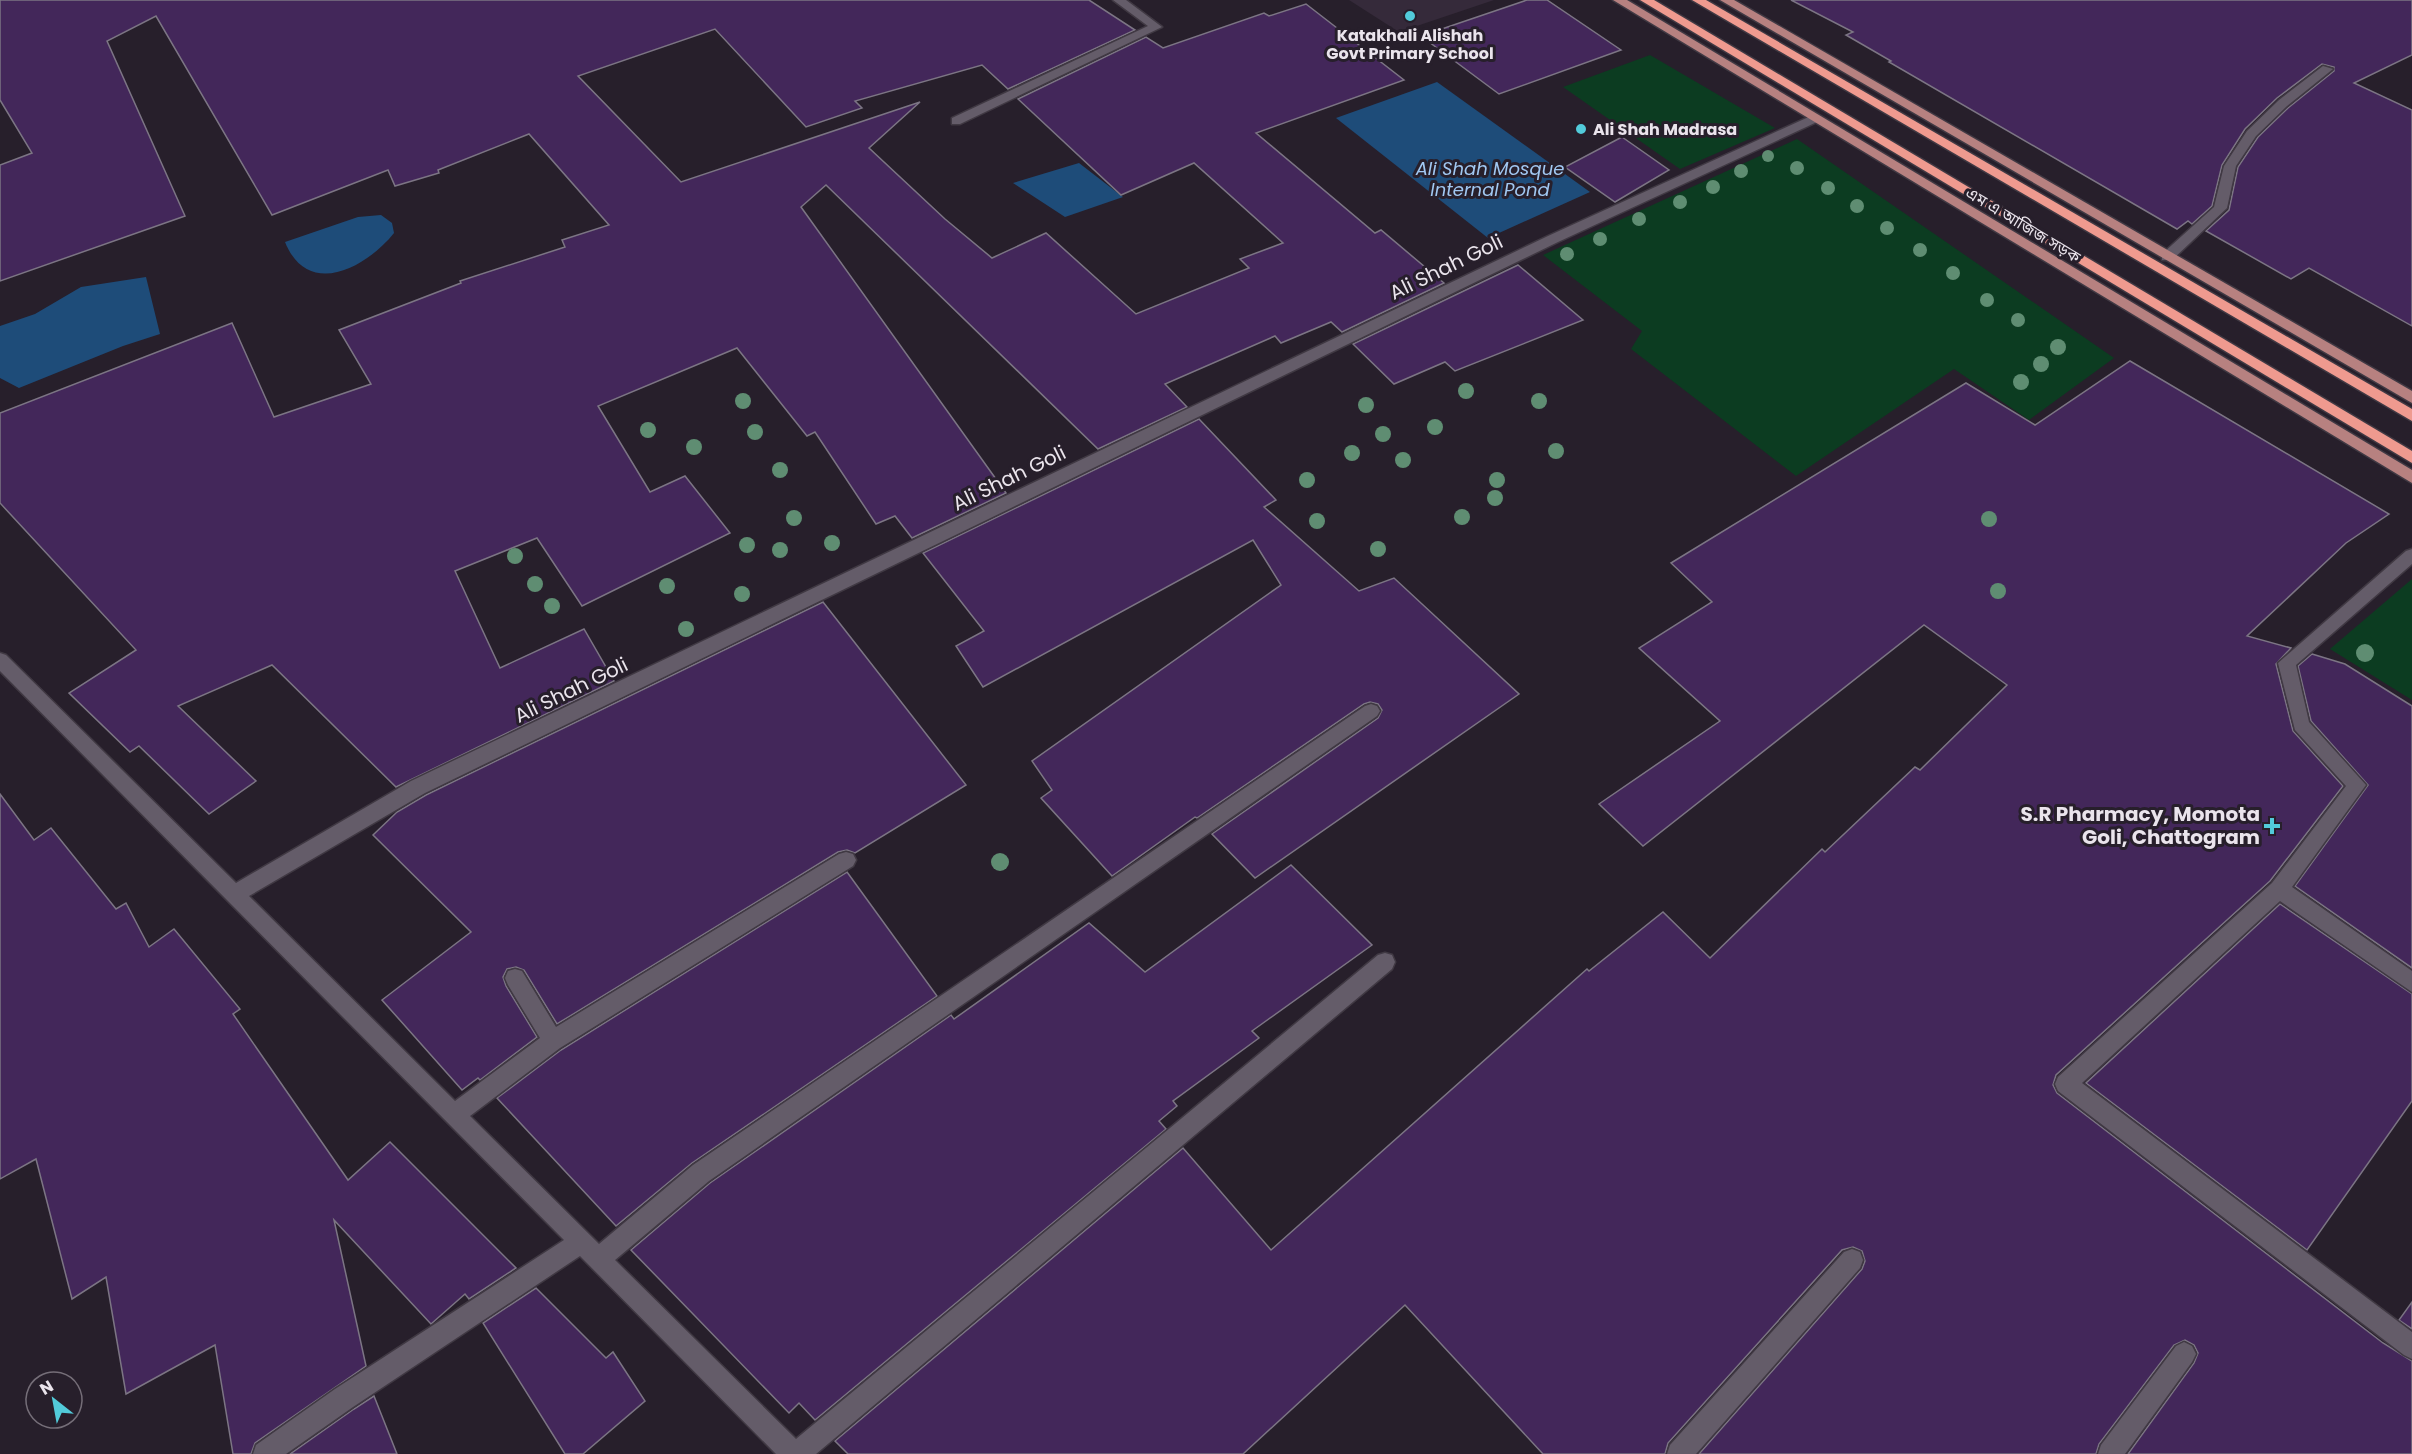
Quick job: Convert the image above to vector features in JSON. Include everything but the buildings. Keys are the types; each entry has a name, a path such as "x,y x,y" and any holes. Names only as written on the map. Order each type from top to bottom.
{"highway":[{"path":"1646,0 2412,458"},
{"path":"1698,0 2412,416"}],"main road":[{"name":"এম এ আজিজ সড়ক","path":"1618,0 2412,477"},
{"path":"1726,0 2412,398"}],"street":[{"path":"956,121 1156,27 1119,0"},
{"path":"2167,257 2220,208 2230,166 2251,134 2283,103 2327,69"},
{"name":"Ali Shah Goli","path":"233,895 429,782 1553,239 1813,119"},
{"path":"2412,555 2287,663 2301,725 2357,785 2279,890 2066,1084 2412,1347"},
{"path":"0,660 580,1243 795,1454 1385,962"},
{"path":"598,1260 701,1173 1371,711"},
{"path":"453,1116 553,1041 846,860"},
{"path":"2279,890 2412,983"},
{"path":"515,978 553,1041"},
{"path":"265,1454 344,1398 580,1243"},
{"path":"1679,1454 1852,1260"},
{"path":"2110,1454 2184,1354"}],"shaded area":[{"name":"Katakhali Alishah Govt Primary School","path":"1349,0 1494,0 1399,32"}],"green space":[{"path":"1650,55 1775,128 1680,169 1563,87"},
{"path":"1797,139 2114,358 2029,420 1954,369 1796,476 1631,349 1642,331 1543,255"},
{"path":"2412,579 2412,700 2330,649"}],"water":[{"name":"Ali Shah Mosque Internal Pond","path":"1437,82 1590,192 1488,238 1336,118"},
{"path":"1079,163 1123,197 1065,217 1013,183"},
{"path":"381,215 392,223 394,233 368,257 338,272 322,273 308,270 295,259 285,242 358,217"},
{"path":"146,277 160,334 123,346 19,388 0,378 0,326 35,314 81,287"}],"place":[{"name":"Katakhali Alishah Govt Primary School","path":"1410,16"},
{"name":"Ali Shah Madrasa","path":"1581,129"},
{"name":"S.R Pharmacy, Momota Goli, Chattogram","path":"2272,826"}]}
